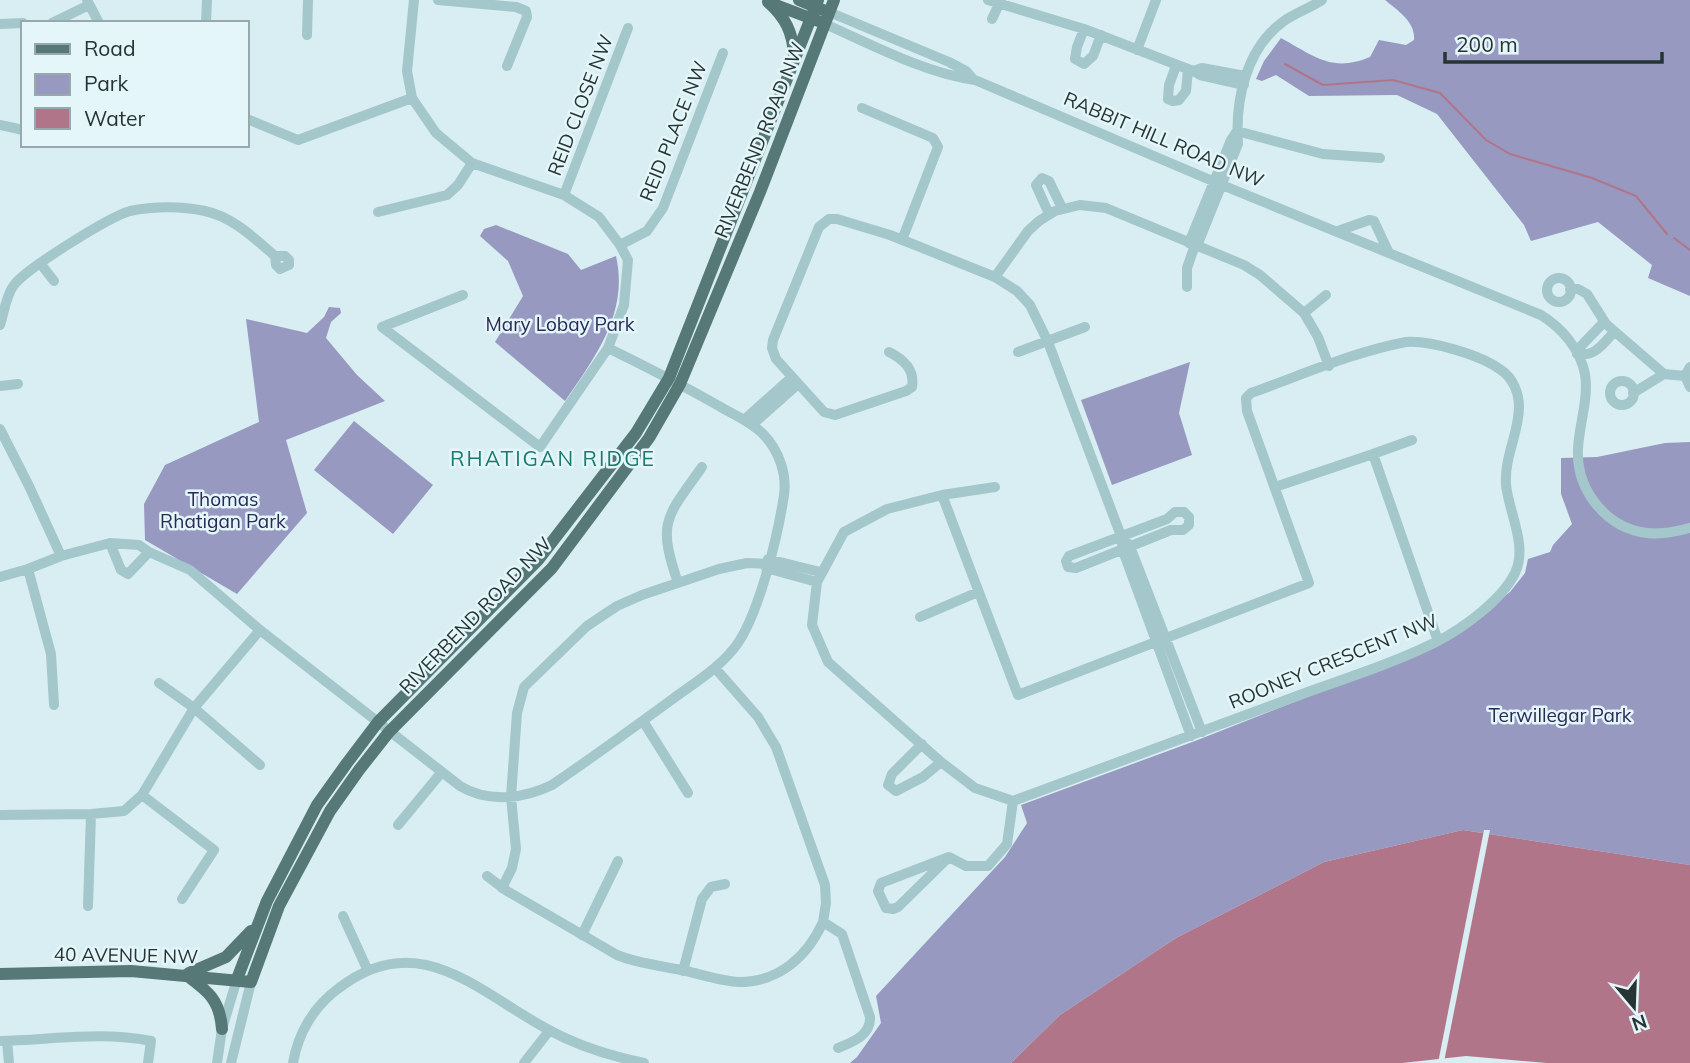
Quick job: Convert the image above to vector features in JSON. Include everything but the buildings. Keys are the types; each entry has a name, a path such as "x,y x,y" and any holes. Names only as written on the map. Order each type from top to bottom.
{"main road":[{"name":"RABBIT HILL ROAD NW","path":"799,0 815,8"},
{"name":"RABBIT HILL ROAD NW","path":"766,1 829,12"},
{"path":"766,1 788,25 794,62"},
{"name":"RIVERBEND ROAD NW","path":"237,979 258,924 317,805 378,722 538,560 675,381 815,8"},
{"name":"RIVERBEND ROAD NW","path":"251,982 279,906 330,811 389,732 552,568 649,438 760,192 829,12"},
{"path":"222,1029 221,1014 212,997 186,974 226,957 258,924"},
{"name":"40 AVENUE NW","path":"0,974 131,971 251,982"}],"street":[{"path":"206,21 207,0"},
{"path":"307,35 308,0"},
{"path":"414,0 407,71 412,98 436,133 472,163 564,195 599,218 628,260 624,305 608,348 540,447 382,327 463,295"},
{"path":"438,0 516,7 526,11 527,18 507,66"},
{"path":"988,0 1084,29 1176,66 1191,70 1202,68 1245,80"},
{"path":"1138,50 1156,0"},
{"path":"1187,287 1187,268 1194,244 1218,183 1238,144 1237,131 1245,80 1255,52 1272,31 1290,17 1322,0"},
{"path":"55,21 88,2 98,21"},
{"path":"992,19 1000,2"},
{"name":"RABBIT HILL ROAD NW","path":"829,12 949,62 966,71 975,80 1541,315 1564,334 1584,371 1586,387 1579,463 1591,498 1614,521 1632,529 1660,533 1690,528"},
{"path":"0,24 21,23"},
{"name":"REID CLOSE NW","path":"564,195 628,28"},
{"path":"1084,29 1075,59 1084,64 1093,57 1101,35"},
{"name":"REID PLACE NW","path":"620,245 647,231 663,208 723,53"},
{"path":"1176,66 1168,93 1168,99 1173,101 1179,100 1186,91 1191,70"},
{"path":"248,119 298,139 412,98"},
{"path":"862,108 933,138 938,147 902,240"},
{"path":"0,125 21,130"},
{"path":"1237,131 1323,154 1380,158"},
{"path":"377,212 447,195 458,185 472,163"},
{"path":"1049,214 1036,184 1042,178 1049,181 1062,208"},
{"path":"995,277 1028,231 1049,214 1062,208 1080,205 1098,206 1253,270 1304,313 1318,337 1329,366"},
{"path":"0,325 12,287 40,263 128,212 179,208 206,211 238,224 275,256"},
{"path":"889,352 908,365 913,383 906,391 831,415 824,412 774,355 772,343 822,224 829,219 837,219 902,240 995,277 1017,291 1030,305 1048,342 1163,641 1202,732"},
{"path":"1338,231 1369,220 1374,221 1388,251"},
{"path":"40,263 54,281"},
{"path":"1570,289 1583,291 1591,297 1604,321 1664,374"},
{"path":"1304,313 1326,295"},
{"path":"1604,321 1577,354 1592,354 1614,331"},
{"path":"1018,352 1085,327"},
{"name":"ROONEY CRESCENT NW","path":"1013,801 1438,641 1472,618 1501,593 1517,568 1518,540 1508,500 1506,476 1519,409 1514,386 1506,374 1497,367 1450,348 1426,342 1394,344 1251,393 1246,398 1247,411 1309,583 1163,641"},
{"path":"0,577 110,543 139,545 190,570 260,630 441,773 467,790 479,795 512,797 552,786 715,668 737,644 756,606 782,503 784,479 780,462 771,444 748,423 675,381 608,348"},
{"path":"1633,393 1664,374 1687,372 1690,387"},
{"path":"748,423 795,380"},
{"path":"0,386 18,384"},
{"path":"0,429 61,556"},
{"path":"1275,487 1412,440"},
{"path":"1373,454 1438,641"},
{"path":"678,583 666,545 667,524 675,505 702,467"},
{"path":"949,857 898,907 886,908 878,891 881,883 949,857 966,866 988,866 1007,844 1013,801 975,788 941,762 828,662 813,625 819,577 844,532 887,509 942,495 995,486"},
{"path":"942,495 1018,695 1163,641"},
{"path":"1175,512 1184,512 1189,517 1189,525 1182,530 1171,530 1127,549 1076,568 1068,567 1066,561 1069,556 1167,519 1175,512"},
{"path":"110,543 121,570 128,574 149,552"},
{"path":"502,888 512,868 516,849 512,797 517,713 524,687 597,619 629,600 729,566 747,563 767,564 819,577"},
{"path":"28,569 51,654 54,705"},
{"path":"920,617 978,592"},
{"path":"0,815 124,811 142,795 194,708 260,630"},
{"path":"1163,641 1191,736"},
{"path":"487,876 502,888 625,958 737,982 773,975 796,962 806,952 822,922 826,903 825,885 782,759 758,717 715,668"},
{"path":"159,683 194,708 260,765"},
{"path":"643,720 688,793"},
{"path":"922,744 892,774 888,785 896,791 923,778 941,762"},
{"path":"398,825 441,773"},
{"path":"142,795 214,850 182,899"},
{"path":"88,906 91,814"},
{"path":"582,935 618,862"},
{"path":"682,971 702,899 711,887 725,884"},
{"path":"343,916 368,971"},
{"path":"822,922 842,934 870,1017 866,1032 838,1048"},
{"path":"293,1063 303,1032 319,1006 341,985 385,964 404,962 439,967 550,1031 594,1052 644,1063"},
{"name":"RIVERBEND ROAD NW","path":"217,1063 222,1029 237,979"},
{"name":"RIVERBEND ROAD NW","path":"231,1063 251,982"},
{"path":"524,1063 550,1031"},
{"path":"9,1063 4,1041 72,1037 135,1038 151,1041 148,1063"}],"green space":[{"path":"1385,0 1690,0 1690,296 1648,278 1652,265 1598,222 1531,241 1524,225 1437,114 1397,95 1309,96 1276,75 1262,81 1256,79 1264,61 1281,38 1314,56 1334,63 1357,62 1370,57 1379,40 1406,45 1414,40 1409,22"},
{"name":"Mary Lobay Park","path":"496,225 568,254 581,270 616,256 618,297 607,333 565,401 495,342 523,296 508,261 480,236 484,229"},
{"name":"Thomas Rhatigan Park","path":"329,307 340,308 341,313 331,322 326,338 357,375 385,401 286,440 307,513 237,594 145,540 144,504 165,465 259,422 246,319 307,333 324,317"},
{"path":"1190,362 1179,413 1192,455 1112,485 1081,400"},
{"path":"354,421 433,485 393,534 314,470"},
{"name":"Terwillegar Park","path":"1690,442 1690,865 1463,830 1324,862 1176,938 1060,1015 1011,1063 850,1063 881,1023 876,996 1005,857 1027,823 1021,805 1195,741 1440,645 1510,592 1525,573 1528,559 1550,552 1572,524 1561,494 1561,458 1597,457 1665,443"}],"water":[{"path":"1463,830 1690,865 1690,1063 1547,1063 1466,1056 1402,1063 1011,1063 1060,1015 1176,938 1324,862"}],"pier":[{"path":"1484,830 1490,830 1444,1062 1438,1063"}],"waterway":[{"path":"1285,64 1323,85 1393,80 1440,93 1486,140 1510,154 1592,178 1636,196 1667,234"},
{"path":"1674,238 1690,250"}],"district":[{"name":"RHATIGAN RIDGE","path":"553,459"}]}
